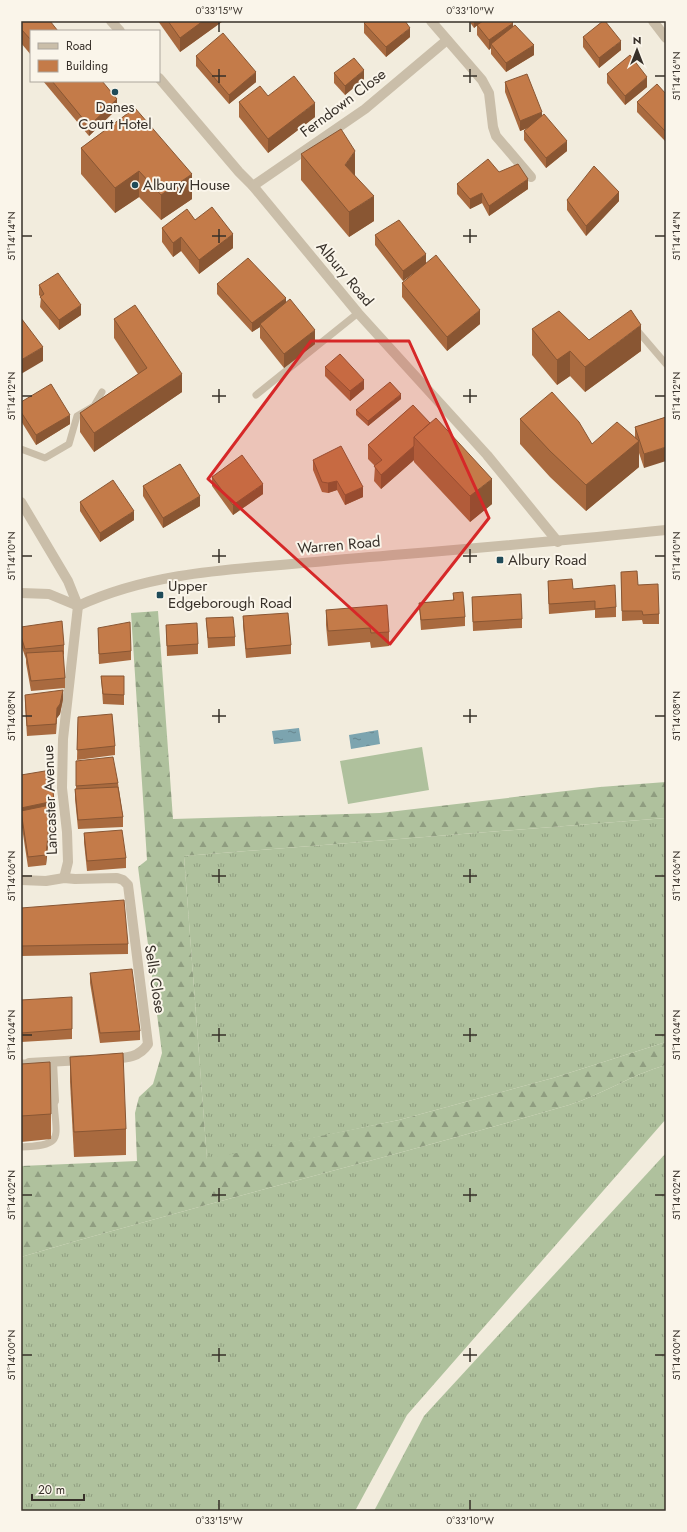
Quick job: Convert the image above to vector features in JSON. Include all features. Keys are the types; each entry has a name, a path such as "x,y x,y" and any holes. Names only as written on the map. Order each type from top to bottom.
{"street":[{"path":"111,21 119,30"},
{"path":"432,21 482,80 489,93 493,127 496,136 531,177"},
{"path":"653,21 666,38"},
{"name":"Ferndown Close","path":"253,186 365,109 447,40"},
{"name":"Albury Road","path":"160,79 238,172 253,186 358,313 478,445 558,542"},
{"path":"21,502 68,581 78,606"},
{"name":"Warren Road","path":"78,606 105,594 180,575 558,542 666,530"},
{"path":"21,593 49,594 78,606"},
{"name":"Lancaster Avenue","path":"64,878 67,871 68,862 67,832 62,788 62,739 78,606"},
{"path":"21,880 46,881 64,878"},
{"name":"Sells Close","path":"25,1063 128,1058 139,1054 148,1044 134,938 130,891 128,885 123,880 116,878 64,878"},
{"path":"52,1062 54,1101"}],"lane":[{"path":"256,395 358,313"},
{"path":"634,327 666,364"},
{"path":"21,450 45,458 69,444 77,416 94,406 102,392"},
{"path":"21,1147 43,1146 52,1143 56,1137 54,1101"}],"highlighted area":[{"path":"311,341 409,341 489,518 390,644 208,479"}],"green space":[{"path":"158,611 173,819 380,813 600,787 666,782 666,818 184,856 207,1159 399,1120 553,1078 666,1042 666,1065 653,1069 569,1105 21,1257 21,1166 137,1161 135,1113 139,1097 153,1084 162,1053 138,867 147,860 131,613"},
{"path":"422,747 429,790 348,804 340,761"},
{"path":"666,818 666,1042 553,1078 399,1120 207,1160 184,856"},
{"path":"666,1065 666,1119 407,1415 355,1511 21,1511 21,1257 569,1105 653,1069"},
{"path":"666,1153 666,1511 374,1511 424,1416"}],"water":[{"path":"299,728 301,741 274,744 272,731"},
{"path":"378,730 380,744 351,749 349,735"}],"building":[{"path":"21,21 50,21 57,30 30,30 30,39 21,29"},
{"path":"168,21 203,21 180,38"},
{"path":"367,21 405,21 410,28 386,47 364,23"},
{"path":"483,21 511,21 513,23 489,40 477,25"},
{"path":"605,21 621,41 599,58 583,37"},
{"path":"515,25 534,45 506,63 491,44"},
{"path":"223,33 256,72 229,95 196,56"},
{"path":"630,55 647,77 625,96 607,74"},
{"path":"354,58 364,70 345,86 334,73"},
{"path":"527,74 542,112 520,121 505,82"},
{"path":"294,76 315,103 268,139 239,102 260,86 268,96"},
{"path":"53,82 103,82 117,99 89,126"},
{"path":"657,84 666,94 666,132 637,102"},
{"path":"135,108 192,174 161,195 139,171 115,188 81,148"},
{"path":"544,114 567,141 546,158 524,131"},
{"path":"341,129 355,151 345,165 374,196 349,212 301,154"},
{"path":"488,159 499,172 518,164 528,179 489,206 482,193 470,199 457,184"},
{"path":"594,166 619,192 586,226 567,200"},
{"path":"212,207 233,234 199,260 181,237 173,243 162,228 187,209 195,220"},
{"path":"399,220 426,254 403,271 375,235"},
{"path":"436,255 480,310 447,337 402,283"},
{"path":"248,258 286,298 252,323 217,284"},
{"path":"58,273 81,305 59,320 40,297 44,294 39,285"},
{"path":"290,299 315,330 284,354 260,324"},
{"path":"135,305 182,374 94,433 80,413 147,368 114,319"},
{"path":"631,310 641,325 585,367 570,351 557,360 532,329 559,311 589,340"},
{"path":"21,318 43,347 21,360"},
{"path":"340,354 364,380 350,391 325,367"},
{"path":"390,382 401,394 368,421 356,410"},
{"path":"51,384 70,415 36,435 21,412 21,402"},
{"path":"552,392 579,422 592,444 617,422 639,441 586,485 550,451 520,419"},
{"path":"413,405 430,423 414,437 414,446 381,475 374,466 382,460 368,445"},
{"path":"666,417 666,447 644,454 635,427"},
{"path":"436,418 492,479 470,496 414,437"},
{"path":"341,446 363,487 345,495 337,481 328,483 322,482 313,460"},
{"path":"242,455 263,484 233,505 212,477"},
{"path":"180,464 200,496 163,518 143,486"},
{"path":"113,480 134,511 100,533 80,502"},
{"path":"637,571 638,585 658,584 659,614 643,615 642,611 622,611 621,572"},
{"path":"572,579 573,589 615,585 616,607 595,609 595,601 549,604 548,581"},
{"path":"463,592 465,617 421,620 419,603 454,600 453,593"},
{"path":"521,594 522,619 473,622 472,597"},
{"path":"387,605 389,632 371,633 370,628 328,631 326,610"},
{"path":"288,613 291,645 246,649 243,616"},
{"path":"233,617 235,637 208,638 206,618"},
{"path":"62,621 64,645 25,649 21,636 21,627"},
{"path":"130,622 131,651 99,654 98,628"},
{"path":"197,623 198,644 167,646 166,625"},
{"path":"63,651 65,678 31,681 26,653"},
{"path":"101,676 124,676 124,695 103,694"},
{"path":"63,690 60,704 57,708 56,724 27,726 25,695"},
{"path":"112,714 115,746 77,750 78,717"},
{"path":"113,757 118,783 76,786 76,761"},
{"path":"51,770 54,801 21,808 21,775"},
{"path":"118,787 123,817 78,820 75,789"},
{"path":"55,804 55,822 49,825 46,855 28,857 21,811"},
{"path":"122,830 126,858 87,861 84,833"},
{"path":"124,900 128,944 21,946 21,908"},
{"path":"132,969 140,1031 100,1033 90,973"},
{"path":"72,997 72,1029 21,1033 21,1000"},
{"path":"123,1053 126,1129 74,1132 70,1057"},
{"path":"50,1062 51,1114 21,1116 21,1064"}],"place":[{"name":"Danes Court Hotel","path":"115,92"},
{"name":"Albury House","path":"135,185"},
{"name":"Albury Road","path":"500,560"},
{"name":"Upper Edgeborough Road","path":"160,595"}]}
